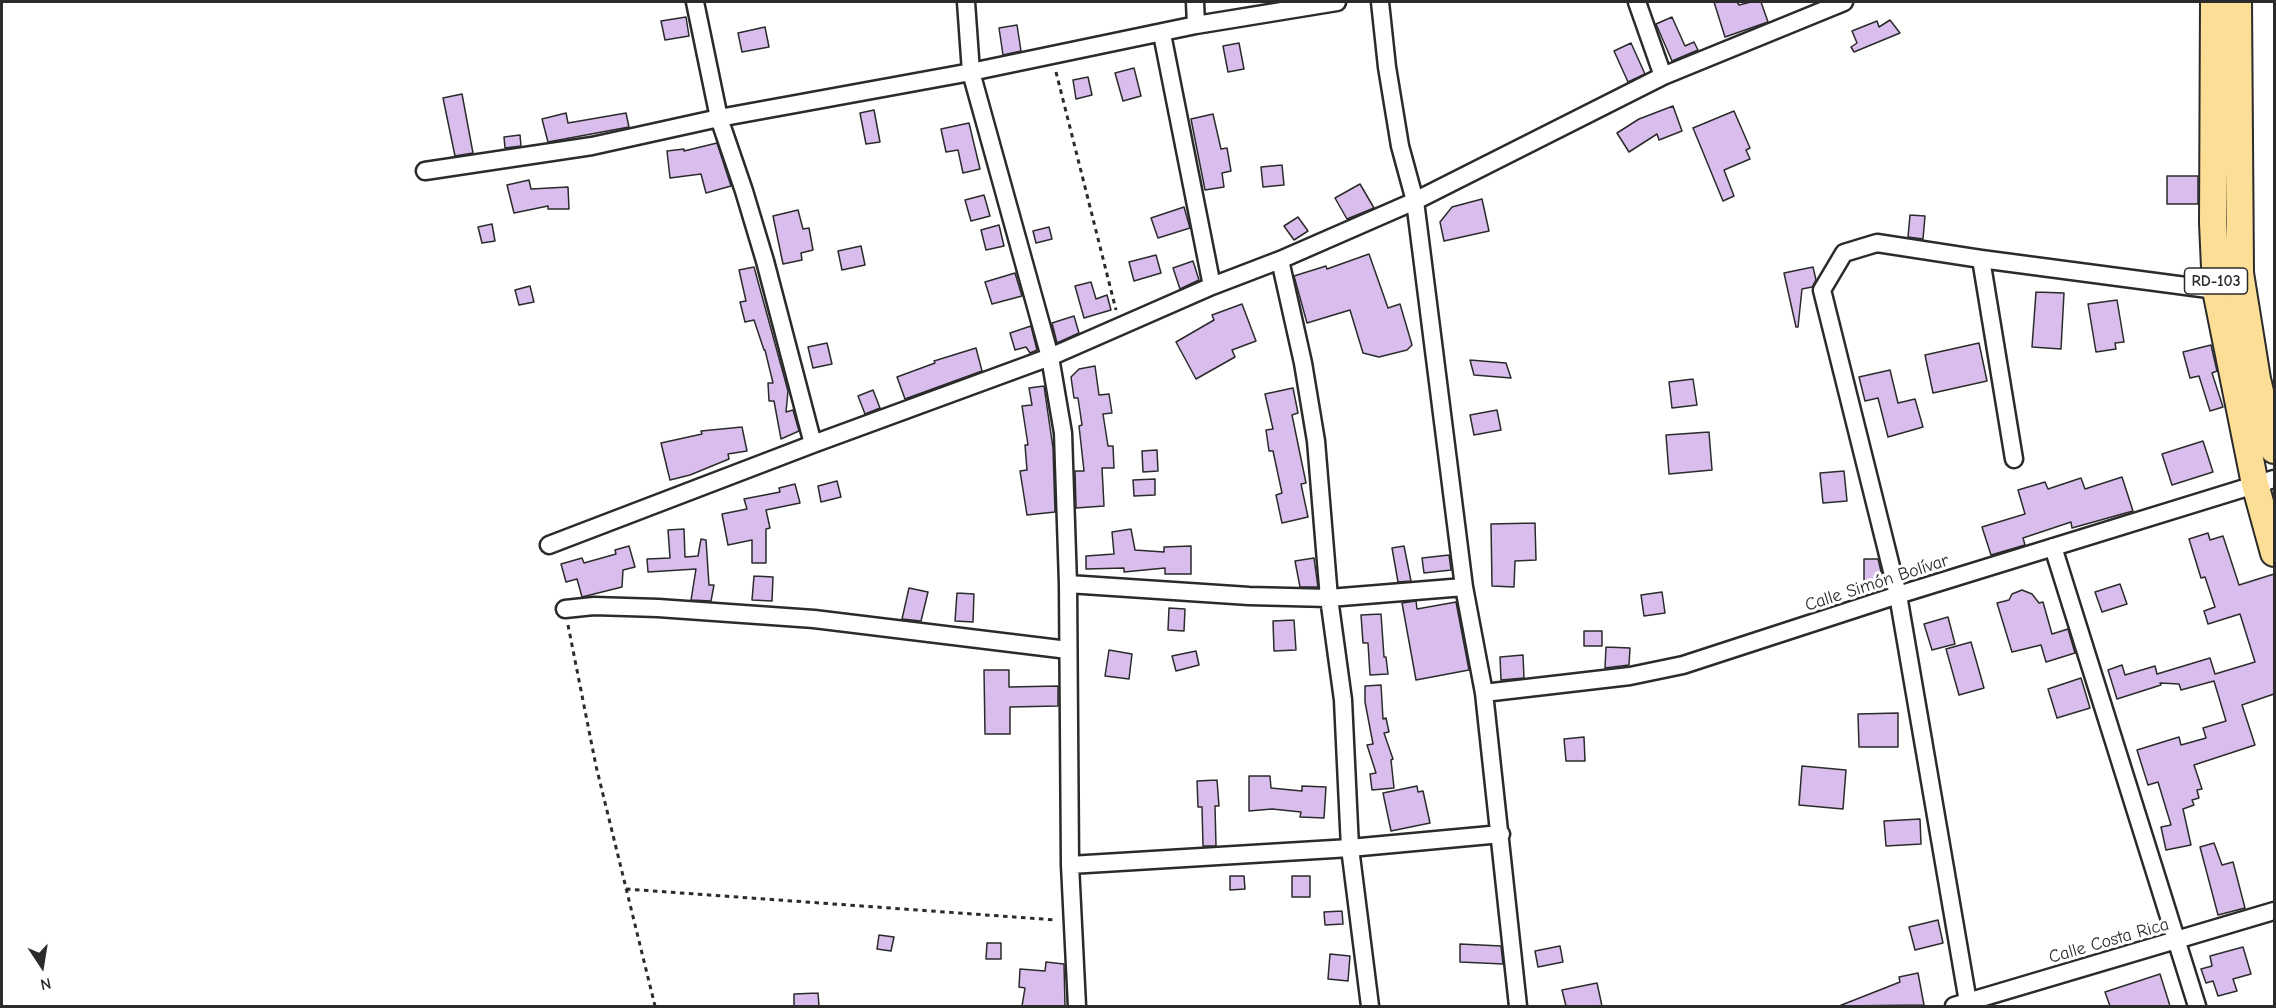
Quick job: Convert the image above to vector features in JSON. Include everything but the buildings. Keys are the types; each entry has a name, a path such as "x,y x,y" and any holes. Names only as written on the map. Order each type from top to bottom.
{"main road":[{"name":"RD-103","path":"2214,2 2213,223 2216,290 2265,481 2274,553"},
{"name":"RD-103","path":"2238,2 2240,273 2257,379 2274,450"}],"street":[{"path":"695,2 719,118 747,201 813,444"},
{"path":"966,2 971,72 1050,357 1063,433 1068,584 1070,865 1077,1006"},
{"path":"1195,2 1196,25"},
{"path":"425,171 592,146 719,118 971,72 1162,34 1196,25 1337,2"},
{"path":"1380,2 1387,67 1400,146 1415,201 1464,587 1484,693 1518,1006"},
{"path":"1637,2 1663,76"},
{"path":"549,545 813,444 1050,357 1415,201 1663,76 1844,2"},
{"path":"1162,34 1212,286"},
{"path":"1961,1004 1898,595 1822,290 1844,253 1877,243 1981,260 2216,290"},
{"path":"1280,260 1303,363 1316,441 1329,598 1343,700 1350,848 1370,1006"},
{"path":"1981,260 2014,459"},
{"name":"Calle Simón Bolívar","path":"1484,693 1630,676 1683,665 1898,595 2265,481"},
{"path":"2054,547 2197,1006"},
{"path":"1068,584 1249,596 1329,598 1464,587"},
{"path":"565,609 594,606 658,608 814,619 1068,650"},
{"path":"1070,865 1350,848 1501,834"},
{"name":"Calle Costa Rica","path":"1961,1004 2176,942 2274,911"}],"path":[{"path":"1052,56 1121,326"},
{"path":"565,609 596,766 654,1006"},
{"path":"626,889 1072,921"}]}
